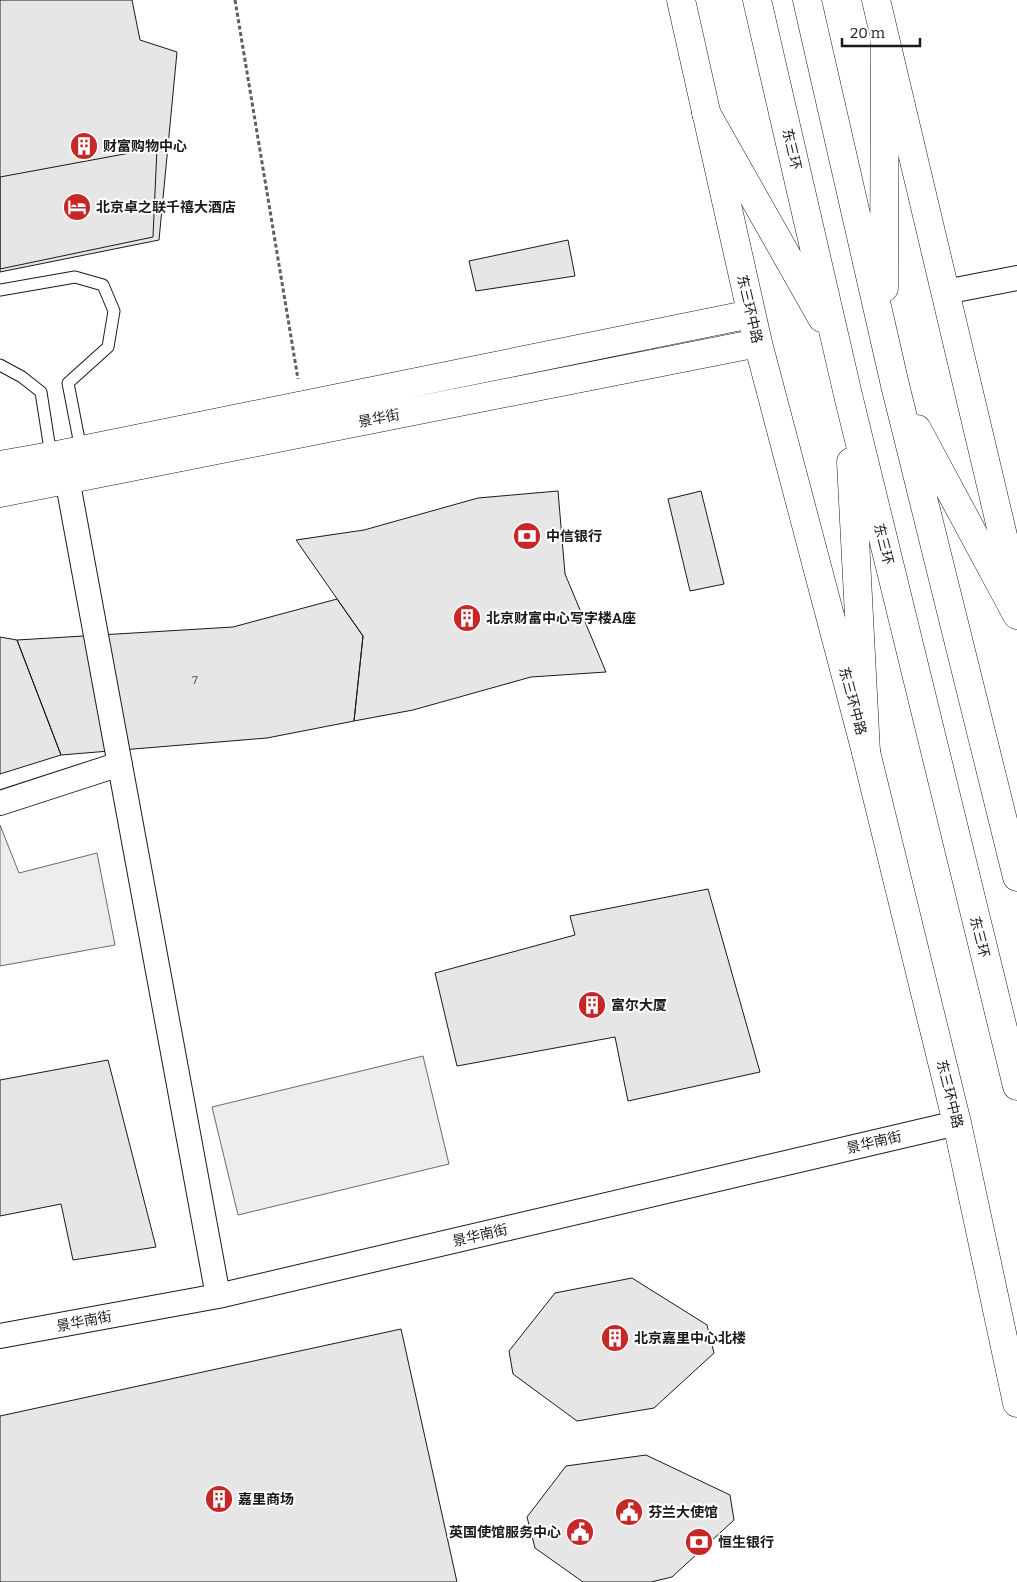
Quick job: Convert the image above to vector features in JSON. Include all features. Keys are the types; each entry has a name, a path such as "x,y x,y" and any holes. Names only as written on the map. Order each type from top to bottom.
{"main road":[{"name":"东三环中路","path":"681,0 758,343 866,752 957,1123 1017,1403"},
{"name":"东三环","path":"757,0 848,395 1017,1086"},
{"path":"807,0 895,385 1017,877"},
{"path":"876,0 1017,595"},
{"path":"884,337 885,40"},
{"path":"706,113 837,345"},
{"name":"景华街","path":"0,493 64,465 302,406 751,314"},
{"name":"景华街","path":"0,465 64,465 758,343"},
{"path":"895,385 936,467 1017,615"},
{"path":"848,395 866,752"}],"street":[{"path":"945,292 1017,278"},
{"path":"64,465 114,762 213,1297"},
{"path":"0,794 114,762"},
{"path":"0,803 114,762"},
{"name":"景华南街","path":"0,1336 213,1297 957,1123"}],"lane":[{"path":"0,290 74,277 102,285 114,311 108,347 68,383 64,465"},
{"path":"0,365 22,376 41,392 64,465"}],"path":[{"path":"235,0 302,406"}],"shaded area":[{"path":"0,825 19,873 97,853 115,945 0,966"},
{"path":"423,1056 449,1164 238,1215 212,1107"}],"building":[{"name":"财富购物中心","path":"0,0 132,0 140,40 177,52 159,240 0,272"},
{"name":"北京卓之联千禧大酒店","path":"157,148 153,237 0,269 0,177"},
{"path":"568,240 575,276 476,291 469,261"},
{"name":"北京财富中心写字楼A座","path":"558,491 565,574 606,672 531,677 413,710 354,721 363,636 296,540 364,530 478,498"},
{"path":"701,491 724,584 690,591 668,499"},
{"path":"337,599 363,636 354,721 267,738 61,755 17,640 233,627"},
{"path":"0,637 17,640 61,755 0,774"},
{"name":"富尔大厦","path":"708,889 760,1072 628,1101 615,1037 457,1066 435,973 575,935 570,916"},
{"path":"108,1060 156,1247 73,1260 61,1204 0,1216 0,1080"},
{"name":"北京嘉里中心北楼","path":"632,1278 707,1325 714,1353 654,1408 577,1421 513,1374 509,1351 555,1293"},
{"name":"嘉里商场","path":"401,1329 457,1582 0,1582 0,1416"},
{"path":"646,1455 730,1495 734,1520 672,1577 651,1582 583,1582 535,1548 527,1517 566,1466"}],"place":[{"name":"财富购物中心","path":"84,146"},
{"name":"北京卓之联千禧大酒店","path":"77,207"},
{"name":"中信银行","path":"527,536"},
{"name":"北京财富中心写字楼A座","path":"467,618"},
{"name":"富尔大厦","path":"592,1005"},
{"name":"北京嘉里中心北楼","path":"615,1338"},
{"name":"嘉里商场","path":"219,1499"},
{"name":"芬兰大使馆","path":"629,1512"},
{"name":"英国使馆服务中心","path":"580,1532"},
{"name":"恒生银行","path":"699,1542"}]}
